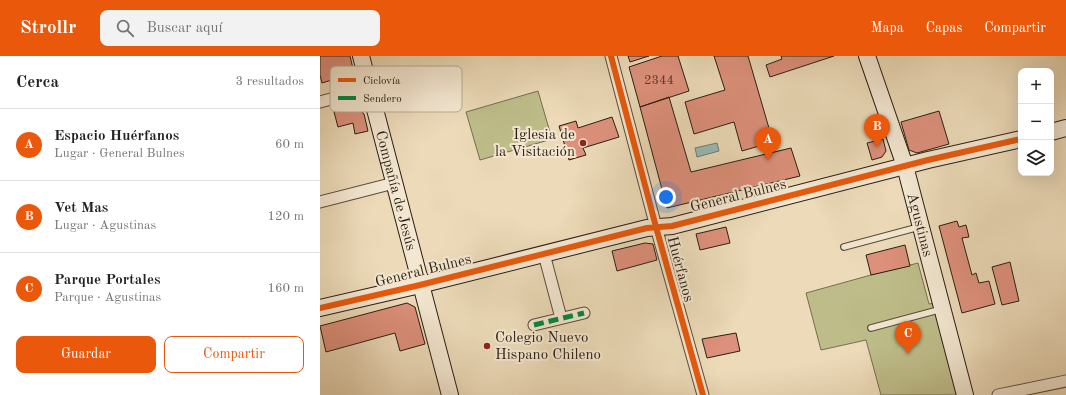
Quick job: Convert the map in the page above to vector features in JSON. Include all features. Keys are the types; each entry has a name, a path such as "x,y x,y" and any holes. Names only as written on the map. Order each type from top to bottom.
{"street":[{"name":"Compañía de Jesús","path":"361,56 364,66"},
{"name":"Huérfanos","path":"611,56 656,227 703,395"},
{"name":"Agustinas","path":"867,56 905,166 965,395"},
{"path":"320,102 330,99"},
{"name":"Compañía de Jesús","path":"376,112 420,285 450,395"},
{"path":"1054,131 1066,128"},
{"name":"General Bulnes","path":"320,308 420,285 647,228 672,226 905,166 1018,140"},
{"path":"320,202 394,183"},
{"path":"544,254 561,318"},
{"path":"534,325 584,313"},
{"path":"998,395 1066,380"}],"lane":[{"path":"844,246 921,227"},
{"path":"871,328 942,309"}],"shaded area":[{"path":"538,91 552,139 480,160 466,112"},
{"path":"918,263 929,304 935,303 957,395 881,395 866,340 821,350 806,293"}],"water":[{"path":"717,143 719,151 697,157 695,148"}],"building":[{"path":"320,56 350,56 352,66 330,66 330,80 322,83 320,75"},
{"path":"628,56 649,56 630,62"},
{"path":"662,56 678,56 689,91 640,107 629,67"},
{"path":"714,56 748,56 773,142 742,151 734,122 694,134 685,102 725,90"},
{"path":"781,56 834,56 770,77 766,65 782,59"},
{"path":"669,97 691,172 791,148 800,176 667,208 640,107"},
{"path":"939,111 949,144 917,153 909,150 901,122"},
{"path":"334,112 362,112 364,114 368,131 355,134 353,123 338,127"},
{"name":"Iglesia de la Visitación","path":"612,117 619,137 583,148 586,155 569,160 559,126 576,121 578,128"},
{"path":"883,139 886,151 882,157 872,160 867,143"},
{"path":"957,221 959,227 966,225 969,237 962,238 972,275 976,273 979,283 989,281 995,304 962,313 939,226"},
{"path":"726,227 730,243 700,250 696,234"},
{"path":"645,243 653,244 657,260 617,271 612,251"},
{"path":"905,245 910,266 871,275 866,255"},
{"path":"1010,262 1019,301 1002,305 992,267"},
{"path":"407,303 415,307 425,344 400,351 395,333 326,352 320,326"},
{"path":"736,333 740,351 707,358 702,339"}],"marked path":[{"path":"534,325 584,313"}],"cycle path":[{"path":"611,56 656,227 703,395"},
{"path":"320,308 420,285 647,228 672,226 928,160 1018,140"}],"place":[{"name":"Iglesia de la Visitación","path":"583,143"},
{"name":"Vet Mas","path":"877,147"},
{"name":"Espacio Huérfanos","path":"768,160"},
{"name":"Colegio Nuevo Hispano Chileno","path":"487,346"},
{"name":"Parque Portales","path":"908,354"}]}
